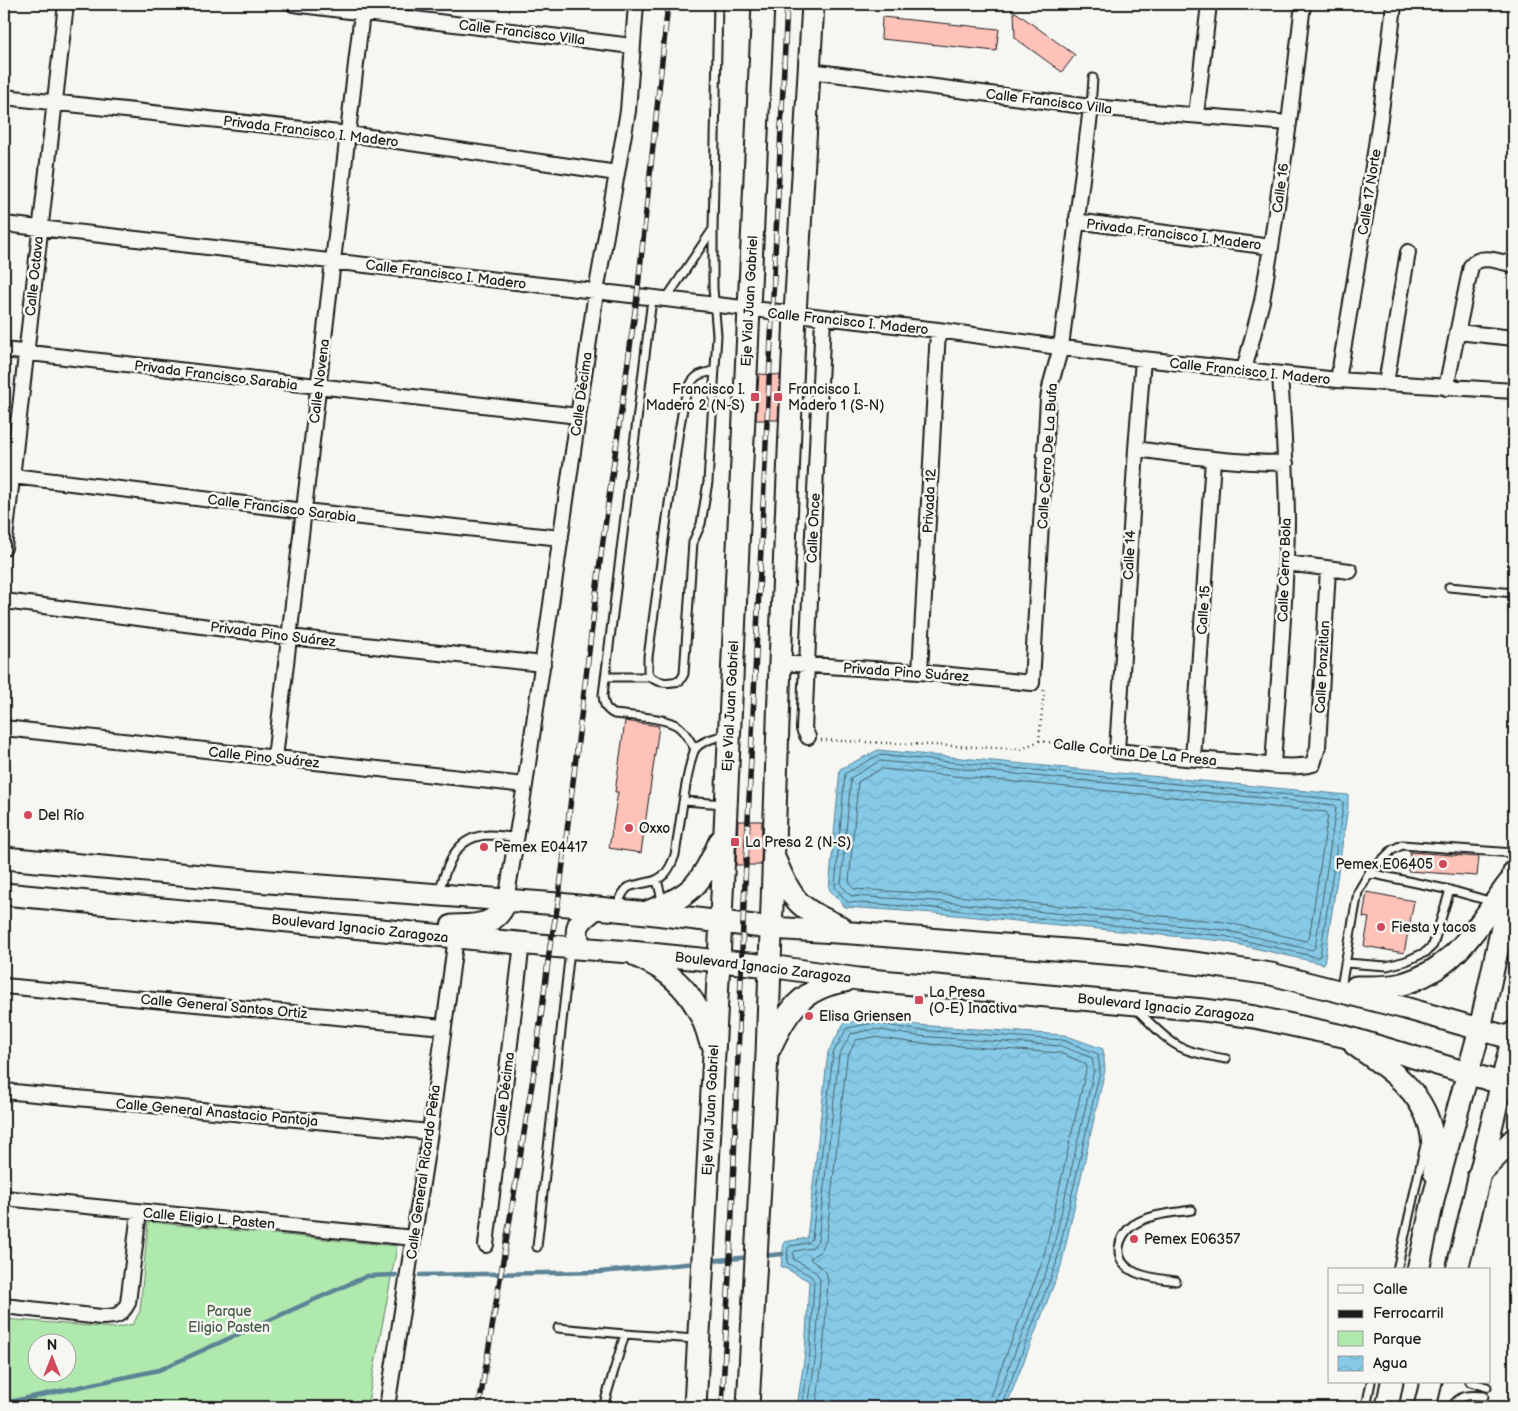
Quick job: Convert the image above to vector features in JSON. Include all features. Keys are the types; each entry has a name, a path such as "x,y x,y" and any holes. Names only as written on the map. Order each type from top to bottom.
{"main road":[{"name":"Eje Vial Juan Gabriel","path":"695,1407 719,961 763,4"},
{"path":"748,1407 767,1056 780,663 795,314 813,4"},
{"path":"655,909 688,892 699,882 709,866 724,831"},
{"path":"773,856 783,880 792,896 801,906 812,914 852,933"},
{"path":"4,858 256,881 606,909 655,909 720,922 771,928 1130,955 1271,974 1335,988 1480,1029 1514,1036 1508,1085 1479,1174 1461,1261"},
{"path":"1335,988 1382,987 1402,984 1431,960 1455,954 1476,929 1514,874"},
{"path":"1418,1268 1434,1196 1480,1029 1514,874"},
{"name":"Boulevard Ignacio Zaragoza","path":"4,894 630,952 770,966 858,979 1204,1010 1254,1017 1343,1036 1508,1085"},
{"path":"410,932 434,927 470,925 489,921 500,914 506,900"},
{"path":"576,948 576,929 579,922 606,909"},
{"path":"630,952 664,971 687,993 707,1028 713,1054"},
{"path":"767,1056 792,1008 806,996 830,983 858,979"},
{"path":"1343,1036 1386,1067 1405,1083 1419,1100 1430,1125 1433,1147 1434,1196"},
{"path":"1479,1174 1514,1139"},
{"path":"1387,1407 1392,1384"},
{"path":"1425,1407 1430,1384"}],"street":[{"name":"Calle Octava","path":"4,548 8,475 26,352 66,4"},
{"name":"Calle Francisco Villa","path":"293,4 363,8 632,46"},
{"name":"Calle Décima","path":"506,900 525,785 596,292 628,111 636,4"},
{"path":"1196,115 1209,4"},
{"name":"Calle 16","path":"1244,370 1262,301 1271,247 1289,124 1303,4"},
{"name":"Calle 17 Norte","path":"1338,380 1374,166 1394,4"},
{"name":"Calle Novena","path":"275,758 363,8"},
{"name":"Calle Francisco Villa","path":"810,71 1091,106 1289,124"},
{"name":"Privada Francisco I. Madero","path":"4,97 349,134 617,173"},
{"name":"Calle Cerro De La Bufa","path":"1032,683 1048,399 1060,347 1091,106"},
{"name":"Privada Francisco I. Madero","path":"1076,221 1271,247"},
{"name":"Calle Francisco I. Madero","path":"4,224 659,300 938,330 1143,359 1338,380 1514,391"},
{"path":"1386,383 1408,252"},
{"path":"1446,388 1471,266 1475,261 1482,259 1514,265"},
{"name":"Calle Once","path":"808,737 804,729 806,665 823,318"},
{"name":"Privada 12","path":"920,672 938,330"},
{"path":"1457,332 1514,338"},
{"name":"Privada Francisco Sarabia","path":"4,350 578,416"},
{"name":"Calle 14","path":"1117,751 1143,359"},
{"name":"Calle Cerro Bola","path":"1273,765 1287,522 1286,463 1280,374"},
{"path":"1136,449 1213,460 1286,463"},
{"name":"Calle 15","path":"1193,759 1213,460"},
{"name":"Calle Francisco Sarabia","path":"8,475 304,511 560,538"},
{"path":"1286,564 1350,572"},
{"name":"Calle Ponzitlan","path":"1314,764 1318,747 1328,569"},
{"name":"Privada Pino Suárez","path":"4,601 289,637 542,664"},
{"name":"Privada Pino Suárez","path":"780,663 920,672 1032,683"},
{"name":"Calle Pino Suárez","path":"4,728 525,785"},
{"name":"Calle Cortina De La Presa","path":"1117,751 1273,765 1305,766 1314,764"},
{"name":"Calle General Ricardo Peña","path":"387,1407 430,1132 456,937"},
{"name":"Calle Décima","path":"486,1244 522,943"},
{"name":"Calle General Santos Ortiz","path":"4,986 443,1027"},
{"name":"Calle General Anastacio Pantoja","path":"4,1091 430,1132"},
{"name":"Calle Eligio L. Pasten","path":"4,1198 414,1238"},
{"path":"4,1306 101,1317 113,1317 123,1312 128,1303 139,1212"}],"lane":[{"path":"605,677 650,677 660,683 669,683 680,681 684,674 694,542 701,524 708,482 717,335 714,306 713,229 718,4"},
{"path":"1091,106 1093,78"},
{"path":"695,749 685,733 677,726 668,721 614,714 607,710 603,696 659,300 713,229"},
{"path":"650,677 648,657 674,460 686,394 690,383 699,375 715,370"},
{"path":"1449,587 1514,593"},
{"path":"606,909 628,888 657,880 670,867 675,855 689,770 695,749 706,741 729,734"},
{"path":"684,801 726,804"},
{"path":"437,895 460,845 473,838 489,835 517,837"},
{"path":"1335,988 1346,963 1358,892 1369,873 1392,850 1402,845 1514,853"},
{"path":"1369,873 1450,890 1494,902"},
{"path":"655,909 657,880"},
{"path":"1346,963 1388,966 1406,961 1431,960 1433,944 1450,890"},
{"path":"536,1248 576,948"},
{"path":"1128,1002 1162,1034 1181,1048 1226,1059"},
{"path":"1397,1268 1430,1125"},
{"path":"1176,1281 1138,1274 1125,1266 1120,1258 1120,1244 1125,1233 1141,1221 1161,1215 1192,1210"},
{"path":"558,1328 698,1339"},
{"path":"604,1407 625,1334"},
{"path":"1366,1407 1371,1384"},
{"path":"1477,1384 1487,1387"},
{"path":"1452,1407 1458,1398 1463,1396 1484,1396"}],"path":[{"path":"1032,683 1044,690 1040,741"},
{"name":"Calle Cortina De La Presa","path":"808,737 814,740 1021,749 1040,741 1117,751"}],"green space":[{"name":"Parque Eligio Pasten","path":"148,1222 397,1246 367,1407 4,1407 4,1319 115,1328 133,1324 140,1311"}],"water":[{"path":"878,750 1348,795 1348,807 1324,964 1223,941 934,913 845,907 829,889 840,769"},
{"path":"873,1018 917,1025 1064,1035 1103,1049 1105,1070 1061,1266 1006,1407 797,1407 805,1353 809,1281 781,1266 784,1242 807,1238 828,1052 844,1023"}],"building":[{"path":"1014,11 1075,55 1062,72 1015,38"},
{"path":"882,17 999,29 996,51 881,39"},
{"path":"759,374 780,375 778,420 756,420"},
{"path":"625,721 659,726 641,853 609,848 618,792 615,792"},
{"path":"738,821 762,821 761,865 736,865"},
{"name":"Pemex E06405","path":"1410,852 1479,857 1477,876 1408,871"},
{"path":"1367,892 1414,901 1404,953 1364,946 1369,918 1363,917"}],"waterway":[{"path":"763,1256 782,1254"},
{"path":"708,1261 750,1257"},
{"path":"420,1275 600,1272 696,1263"},
{"path":"4,1403 159,1370 367,1276 396,1275"}],"railway":[{"path":"479,1407 534,1072 550,946 558,904 600,562 637,297 668,4"},
{"path":"722,1407 787,4"}],"place":[{"name":"Francisco I. Madero 2 (N-S)","path":"755,397"},
{"name":"Francisco I. Madero 1 (S-N)","path":"778,397"},
{"name":"Del Río","path":"28,815"},
{"name":"Oxxo","path":"629,828"},
{"name":"La Presa 2 (N-S)","path":"735,842"},
{"name":"Pemex E04417","path":"484,847"},
{"name":"Pemex E06405","path":"1443,864"},
{"name":"Fiesta y tacos","path":"1381,927"},
{"name":"La Presa (O-E) Inactiva","path":"919,1000"},
{"name":"Elisa Griensen","path":"809,1016"},
{"name":"Pemex E06357","path":"1134,1239"}]}
